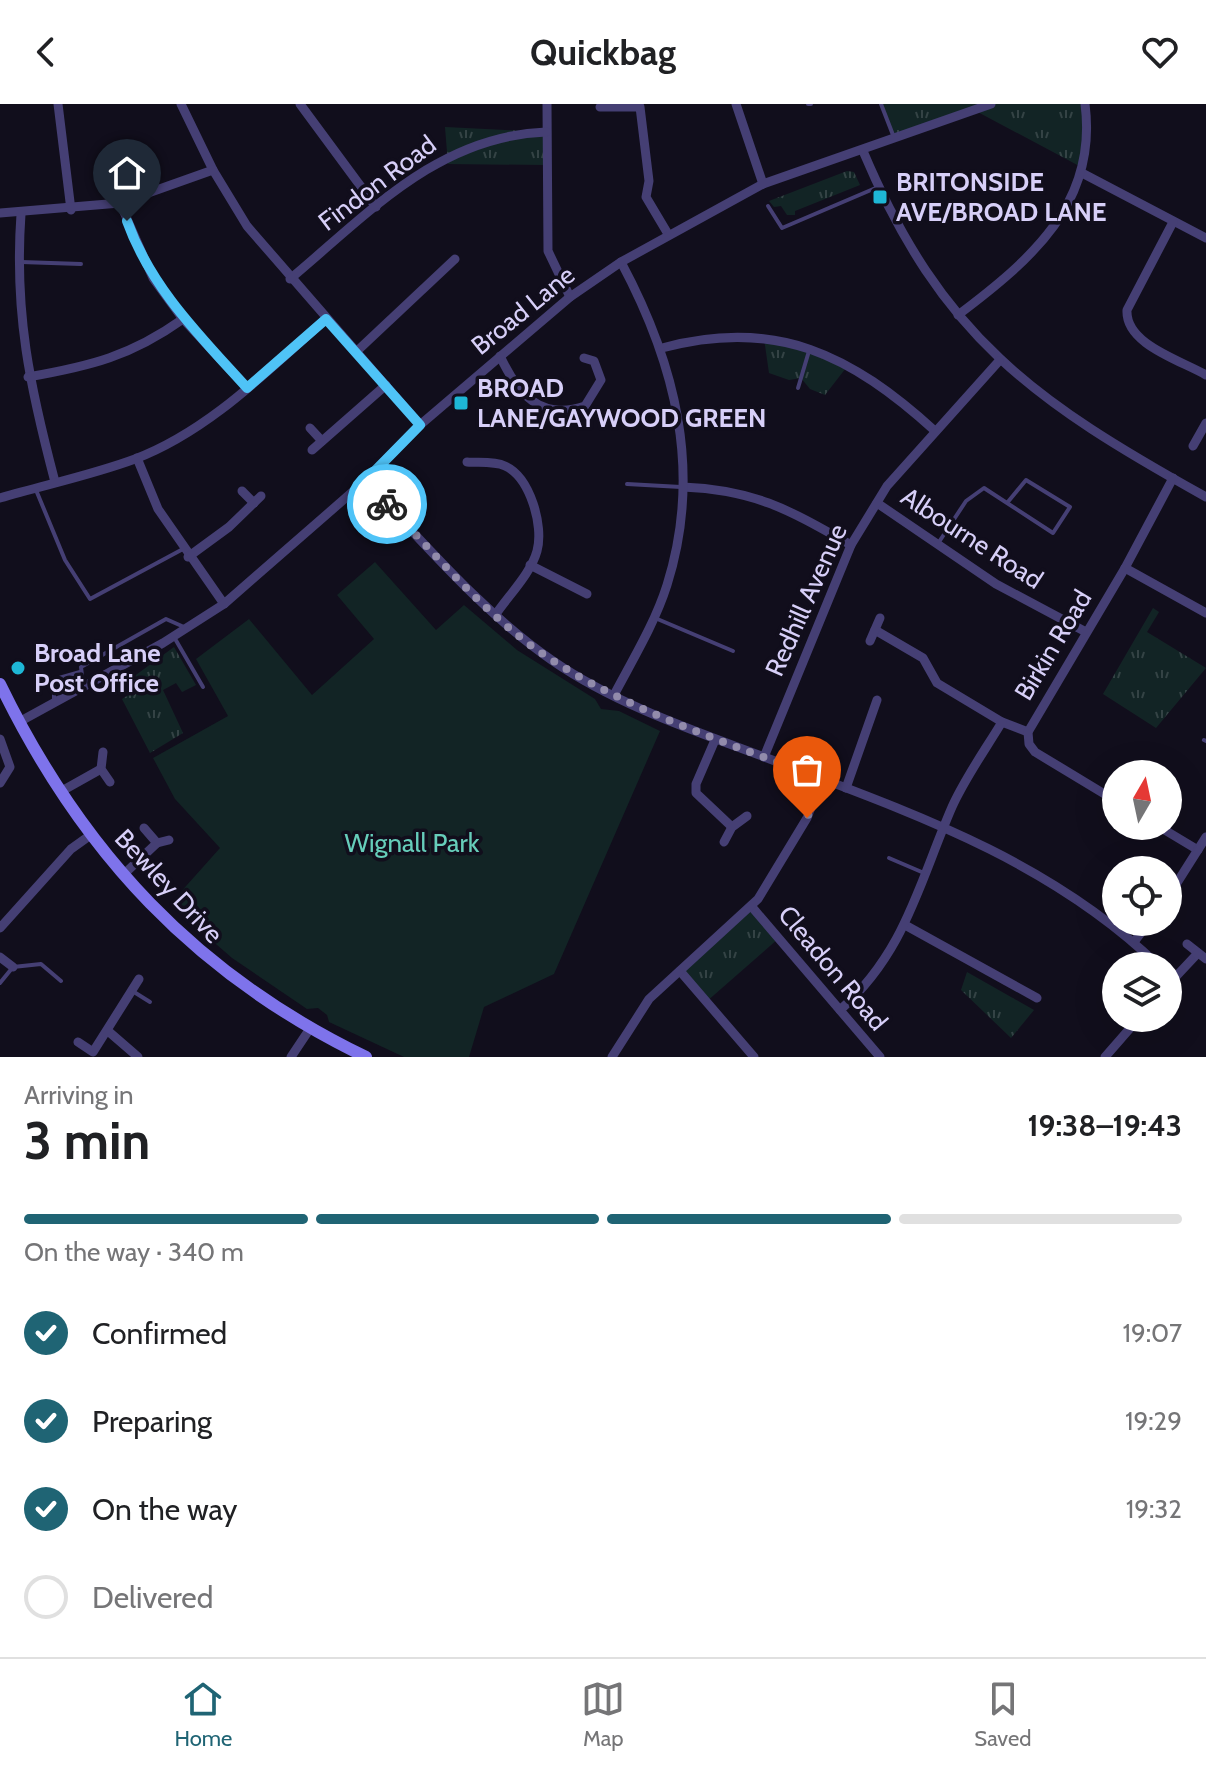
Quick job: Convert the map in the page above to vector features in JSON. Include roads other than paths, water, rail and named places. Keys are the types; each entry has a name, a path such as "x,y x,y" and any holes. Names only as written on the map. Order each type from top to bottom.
{"street":[{"path":"58,104 71,210"},
{"path":"182,104 213,170 247,226 420,425"},
{"path":"300,104 376,207"},
{"path":"547,104 548,251 570,297"},
{"path":"736,104 763,184"},
{"name":"Broad Lane","path":"19,722 174,636 224,604 365,481 420,425 500,356 570,297 621,262 763,184 991,104"},
{"path":"958,315 1031,253 1056,225 1082,173 1088,124 1085,104"},
{"path":"600,107 644,105 649,181 646,197 668,234"},
{"name":"Findon Road","path":"290,279 431,165 459,150 490,139 546,132"},
{"path":"863,151 909,248 931,282 999,361 1078,423 1206,497"},
{"path":"0,213 71,210 120,203 213,170"},
{"path":"1082,173 1206,238"},
{"path":"120,203 153,278 183,319 247,388"},
{"path":"21,214 18,262 28,377 55,482"},
{"path":"1173,222 1127,310 1126,324 1134,336 1206,375"},
{"path":"356,352 455,259"},
{"path":"614,695 667,585 680,524 683,487 679,427 662,348 621,262"},
{"path":"28,377 118,358 152,341 183,319"},
{"path":"0,498 137,458 199,425 326,319"},
{"path":"662,348 737,335 810,349 849,364 894,394 935,431"},
{"path":"500,356 530,402 546,410 573,411 585,406 601,380 594,361 584,358"},
{"name":"Redhill Avenue","path":"764,757 851,545 877,503 935,431 999,361"},
{"path":"312,450 386,385"},
{"path":"1193,446 1206,423"},
{"path":"310,428 322,441"},
{"path":"137,458 158,509 224,604"},
{"path":"467,462 505,466 520,479 530,498 536,523 538,548 496,614"},
{"name":"Birkin Road","path":"1102,793 1035,752 1029,744 1028,732 1125,568 1173,478"},
{"path":"365,481 496,614 553,661 614,695 715,740 944,825 1006,855 1079,901 1144,952"},
{"path":"683,487 719,488 768,500 851,545"},
{"path":"186,553 258,500 242,491"},
{"name":"Albourne Road","path":"877,503 996,584 1086,632"},
{"path":"530,565 587,594"},
{"path":"1125,568 1206,613"},
{"path":"870,641 880,618"},
{"path":"875,630 923,658 937,683 1002,722 1028,732"},
{"name":"Bewley Drive","path":"0,684 60,792 123,875 171,926 215,966 309,1030 366,1057"},
{"path":"846,788 877,700"},
{"path":"840,1010 885,963 927,874 944,825 1002,722"},
{"path":"0,739 10,767 0,783"},
{"path":"715,740 696,784 696,793 732,827"},
{"path":"103,752 101,769 110,782"},
{"path":"60,792 101,769"},
{"path":"612,1057 649,999 752,907 784,862 807,818 822,779"},
{"path":"724,842 732,827 747,816"},
{"path":"144,828 157,843"},
{"path":"0,928 71,849 92,834"},
{"path":"1182,875 1206,837"},
{"path":"123,875 157,843 169,840"},
{"path":"1181,840 1198,850"},
{"name":"Cleadon Road","path":"752,907 880,1057"},
{"path":"905,925 1037,998"},
{"path":"1134,942 1138,936"},
{"path":"1182,971 1202,956 1187,944"},
{"path":"0,957 13,967"},
{"path":"680,971 754,1057"},
{"path":"78,1042 93,1052 139,979"},
{"path":"291,1057 309,1030"},
{"path":"108,1031 138,1057"},
{"path":"1105,1057 1127,1032"}],"lane":[{"path":"881,104 894,139"},
{"path":"768,206 782,228 878,187"},
{"path":"18,262 81,264"},
{"path":"798,388 810,349"},
{"path":"938,544 966,501 984,488 1007,503 1053,533 1070,507 1026,480 1007,503"},
{"path":"627,484 683,487"},
{"path":"35,488 60,550 90,599 186,553"},
{"path":"653,617 733,651"},
{"path":"84,686 81,667 166,619 186,629"},
{"path":"174,636 203,687"},
{"path":"54,702 54,687 59,678 80,672"},
{"path":"889,858 927,874"},
{"path":"0,983 13,967 41,964 61,981"},
{"path":"132,991 150,1002"}],"place":[{"name":"BRITONSIDE AVE/BROAD LANE","path":"880,197"},
{"name":"BROAD LANE/GAYWOOD GREEN","path":"461,403"},
{"name":"Broad Lane Post Office","path":"18,668"}],"park label":[{"name":"Wignall Park","path":"412,843"}]}
